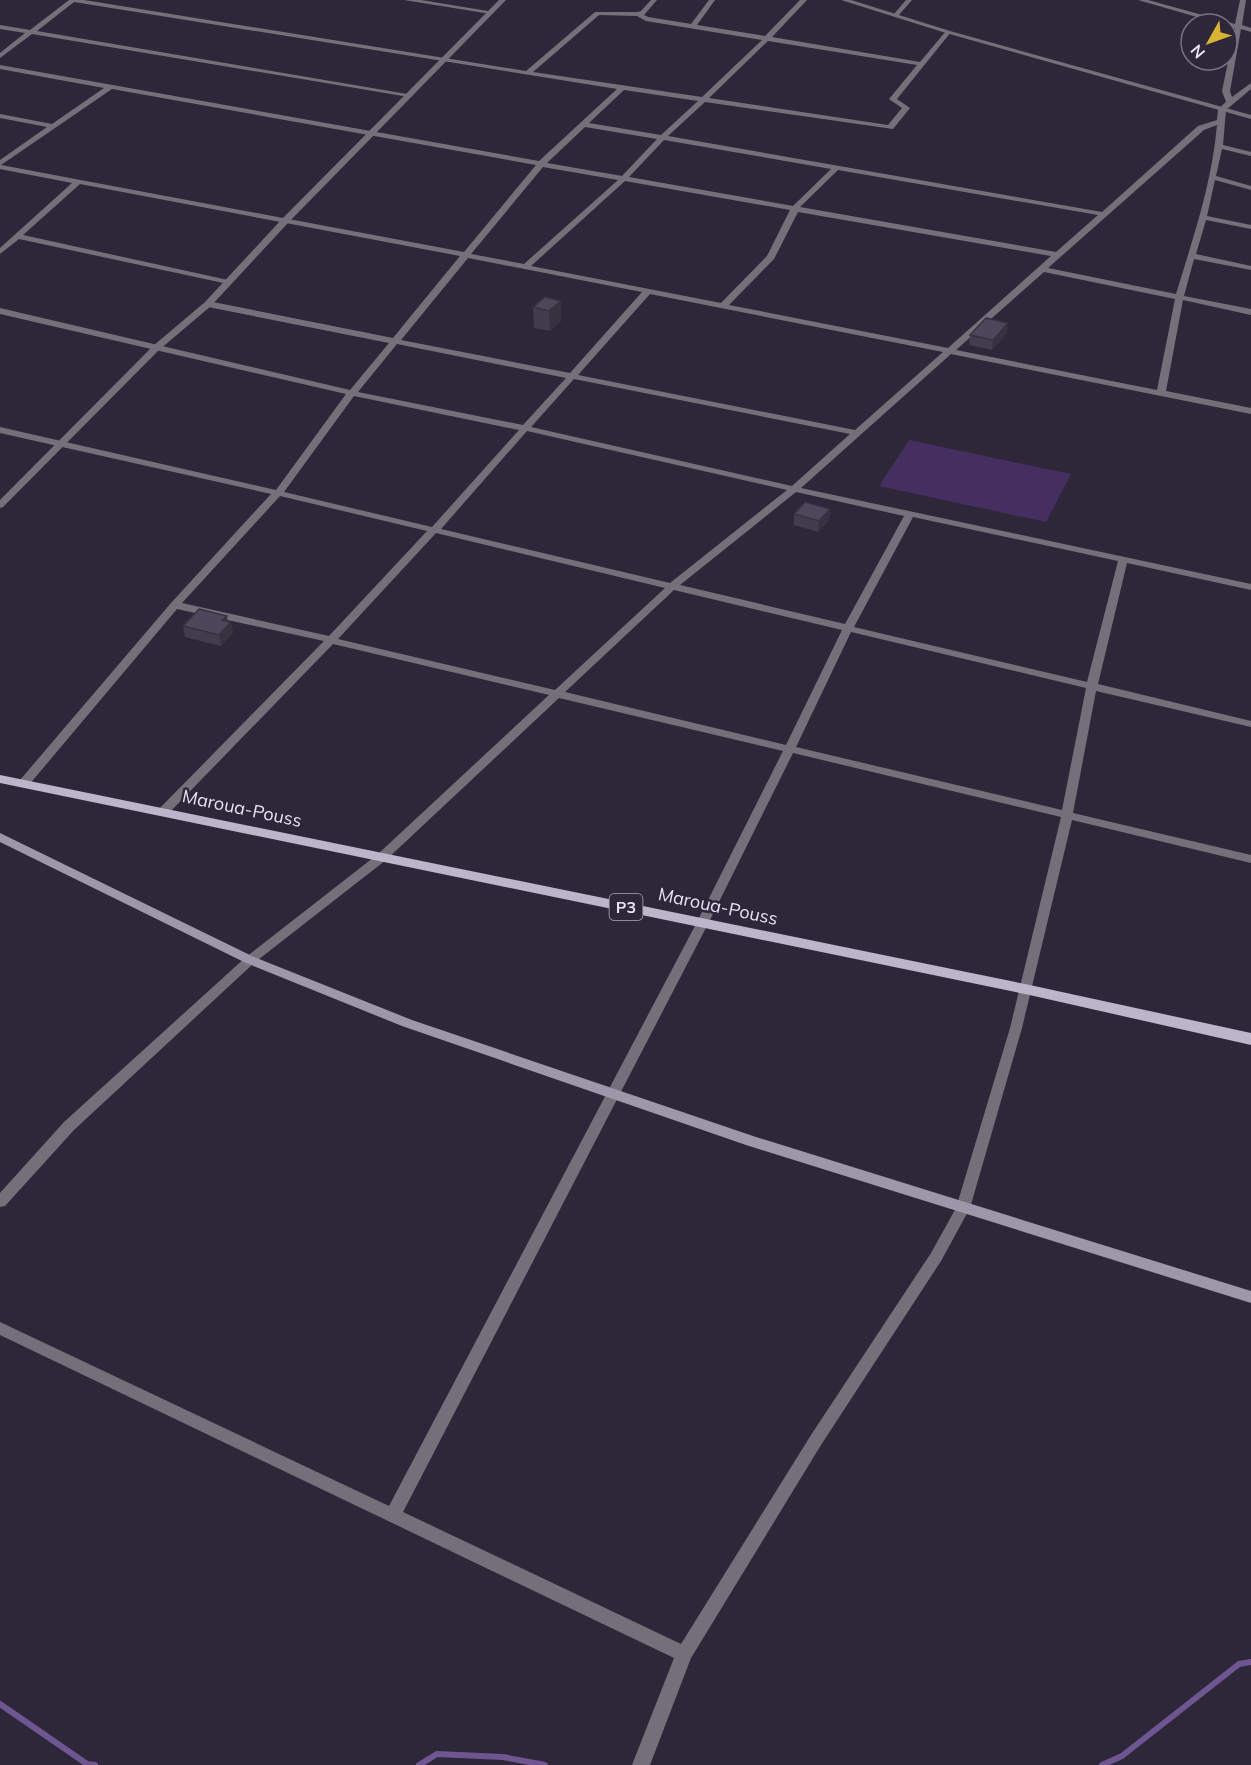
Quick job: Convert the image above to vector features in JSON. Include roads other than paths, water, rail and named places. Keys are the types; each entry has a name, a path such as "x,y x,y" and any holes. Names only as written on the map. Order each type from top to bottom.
{"main road":[{"name":"Maroua-Pouss","path":"0,779 703,922 1251,1039"},
{"path":"0,837 250,960 407,1023 751,1142 1251,1297"}],"street":[{"path":"0,56 73,0 622,88 890,127 906,108 893,99 948,32"},
{"path":"407,0 491,12"},
{"path":"0,505 156,348 208,304 284,222 503,0"},
{"path":"529,72 597,13 643,13 654,0"},
{"path":"693,27 712,0"},
{"path":"525,267 624,178 804,0"},
{"path":"844,0 948,32 1251,117"},
{"path":"896,15 909,0"},
{"path":"1142,0 1186,12"},
{"path":"1239,21 1243,0"},
{"path":"638,14 646,19 922,64"},
{"path":"0,27 409,95"},
{"path":"0,67 1057,255"},
{"path":"1230,72 1227,92 1230,102"},
{"path":"1161,393 1179,297 1203,217 1219,146 1219,122 1222,109 1251,86"},
{"path":"0,165 110,87"},
{"path":"24,783 175,605 278,493 352,393 541,164 622,88"},
{"path":"0,116 52,126"},
{"path":"0,1202 69,1126 250,960 382,857 554,694 673,586 794,489 1201,128 1219,122"},
{"path":"583,124 1103,214"},
{"path":"1219,146 1251,154"},
{"path":"0,165 1251,411"},
{"path":"723,307 771,257 796,207 836,169"},
{"path":"1211,177 1251,188"},
{"path":"0,252 78,182"},
{"path":"1203,217 1251,227"},
{"path":"19,237 228,282"},
{"path":"1192,256 1251,268"},
{"path":"1043,269 1251,312"},
{"path":"162,812 332,640 434,530 647,292"},
{"path":"208,304 858,433"},
{"path":"0,311 352,393 525,428 794,489 1251,587"},
{"path":"0,430 278,493 1251,724"},
{"path":"393,1515 703,922 848,628 910,514"},
{"path":"641,1765 684,1654 816,1440 936,1257 963,1208 1016,1028 1067,815 1092,685 1123,560"},
{"path":"175,605 332,640 1251,859"},
{"path":"0,1328 684,1654"}],"waterway":[{"path":"1102,1765 1122,1756 1239,1664 1251,1662"},
{"path":"0,1704 87,1764 95,1765"},
{"path":"419,1765 437,1754 503,1757 545,1765"}]}
